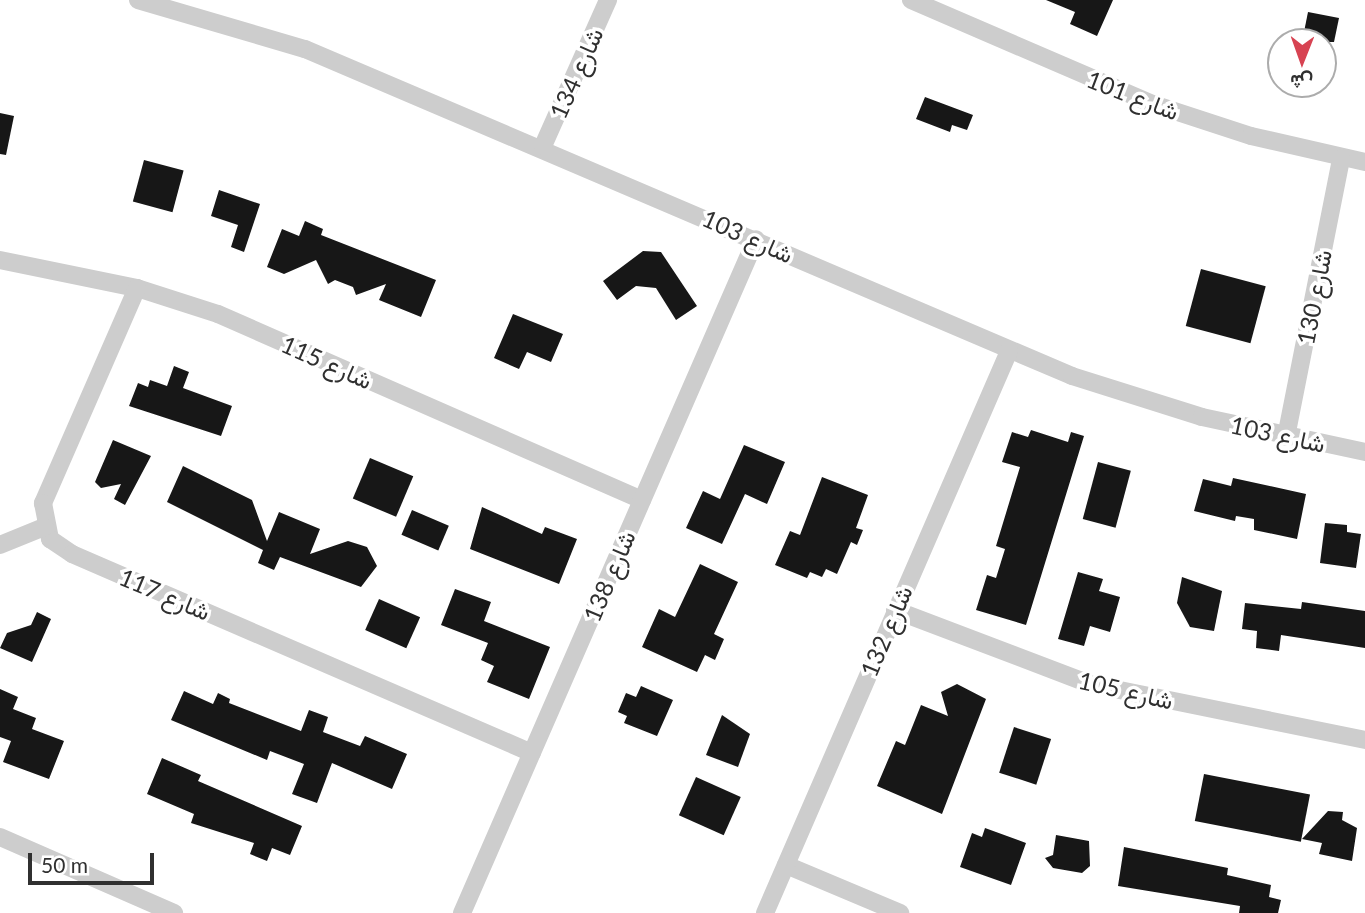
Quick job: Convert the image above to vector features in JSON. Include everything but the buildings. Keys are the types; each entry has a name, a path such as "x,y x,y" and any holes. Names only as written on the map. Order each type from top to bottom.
{"street":[{"name":"شارع 103","path":"138,0 276,37 543,146 1009,351 1137,398 1286,437 1365,452"},
{"name":"شارع 134","path":"543,146 608,0"},
{"name":"شارع 101","path":"914,1 1141,100 1251,136 1365,162"},
{"name":"شارع 130","path":"1286,437 1341,158"},
{"name":"شارع 138","path":"463,913 756,239"},
{"name":"شارع 115","path":"0,260 137,288 218,314 642,500"},
{"path":"0,545 44,527 43,503 137,288"},
{"name":"شارع 132","path":"765,913 1009,351"},
{"name":"شارع 117","path":"44,527 60,549 532,754"},
{"name":"شارع 105","path":"895,610 1090,684 1365,740"},
{"path":"0,837 174,913"},
{"path":"786,865 900,913"}]}
